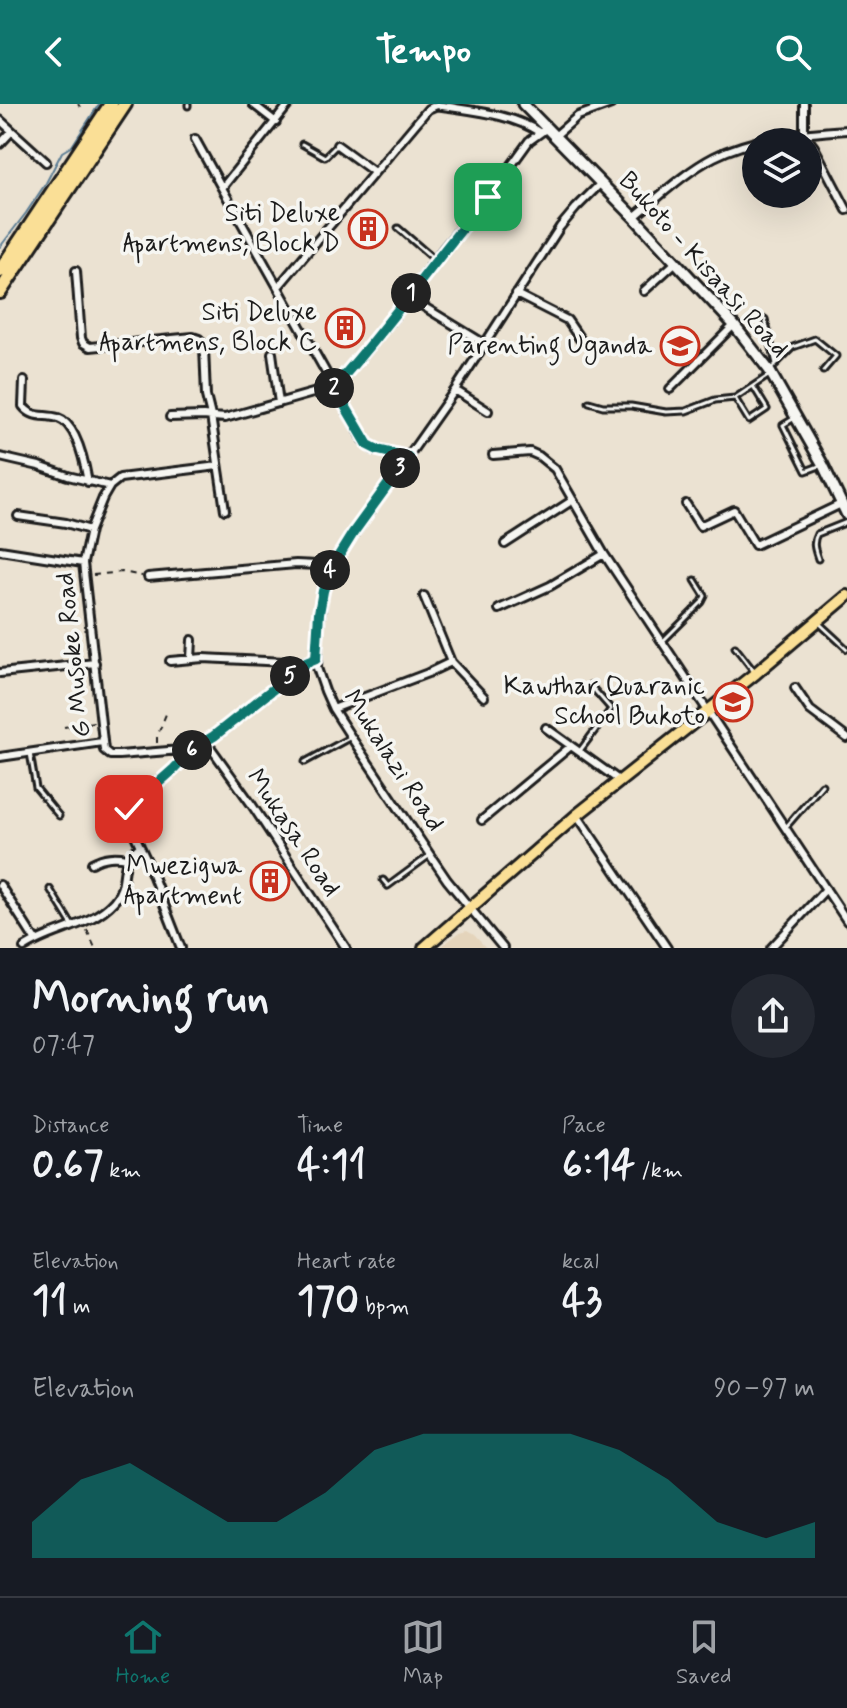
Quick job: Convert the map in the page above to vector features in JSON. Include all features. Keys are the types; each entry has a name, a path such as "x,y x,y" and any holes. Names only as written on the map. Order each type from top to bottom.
{"highway":[{"path":"0,271 111,104"},
{"path":"0,292 125,104"}],"main road":[{"name":"Bukoto - Kisaasi Road","path":"523,104 543,130 555,136 634,217 772,369 847,515"},
{"path":"424,948 577,815 756,673 847,596"}],"street":[{"path":"253,104 276,122"},
{"path":"222,188 289,104"},
{"path":"555,136 578,116 611,104"},
{"path":"804,104 804,128"},
{"path":"278,287 423,113 437,105 511,119 543,130"},
{"path":"0,120 46,162"},
{"path":"170,417 225,418 334,387 365,352 529,141 543,130"},
{"path":"822,132 847,130"},
{"path":"0,144 12,131"},
{"path":"195,139 368,445 408,457"},
{"path":"337,145 374,172"},
{"path":"634,217 714,157 742,147"},
{"path":"822,162 847,210"},
{"name":"Mukalazi Road","path":"503,948 430,855 333,709 316,659 319,613 330,570 353,533 455,390 560,227 601,183"},
{"path":"644,291 676,262"},
{"path":"76,271 83,343 90,347 196,337 202,342 206,396 225,510"},
{"path":"516,294 567,320 580,339"},
{"path":"408,297 485,344"},
{"path":"670,389 734,325"},
{"path":"272,353 279,403"},
{"path":"24,381 23,406 33,416 60,419 69,425 84,460 88,482"},
{"path":"455,390 488,411"},
{"path":"493,455 530,452 555,469 604,554 846,919"},
{"path":"0,457 110,486 128,476 218,466"},
{"name":"G Musoke Road","path":"110,486 90,530 83,563 104,750 110,755 193,749"},
{"path":"505,544 573,500"},
{"path":"686,504 700,526 734,510 755,545 841,504"},
{"path":"18,516 90,530"},
{"path":"0,550 83,563"},
{"path":"499,609 550,586 604,554"},
{"path":"148,577 296,564 317,565 330,570"},
{"path":"424,596 451,662 484,697"},
{"path":"191,659 192,640"},
{"path":"181,948 127,813 193,749 306,663 316,659"},
{"path":"170,661 306,663"},
{"path":"333,709 451,662"},
{"path":"0,673 95,663"},
{"path":"795,688 810,710 847,738"},
{"path":"546,728 620,781"},
{"name":"Mukasa Road","path":"206,741 346,948"},
{"path":"0,757 102,742"},
{"path":"482,820 571,746"},
{"path":"577,815 667,948"},
{"path":"24,948 35,940 83,922 116,900 125,878 128,858 140,846"},
{"path":"92,863 111,856 128,858"},
{"path":"0,885 35,940"},
{"path":"771,948 826,889"}],"lane":[{"path":"302,144 325,157 337,145"},
{"path":"398,228 435,260"},
{"path":"765,319 772,369"},
{"path":"589,402 666,412 686,411 715,400 735,398 753,386 793,347 815,339 836,356 823,371"},
{"path":"735,398 749,421 767,409 753,386"},
{"path":"796,416 783,425 806,471 823,465"},
{"path":"818,559 814,548 817,534 847,522"},
{"path":"662,642 702,602 705,596 695,580"},
{"path":"818,622 847,649"},
{"path":"735,647 756,673"},
{"path":"579,752 611,709 590,685"},
{"path":"305,762 351,737"},
{"path":"30,753 36,788 59,816"},
{"path":"785,828 822,785"},
{"path":"383,880 388,886 430,855"},
{"path":"50,889 72,925"}],"path":[{"path":"84,577 122,572 148,577"},
{"path":"157,752 157,737 166,714"},
{"path":"64,727 99,721"},
{"path":"162,724 170,726"},
{"path":"83,922 95,948"}],"shaded area":[{"path":"467,931 486,948 439,948 459,933"}],"waterway":[{"path":"0,247 46,183 62,152 72,146 99,104"}],"place":[{"name":"Siti Deluxe Apartmens, Block D","path":"368,229"},
{"name":"Siti Deluxe Apartmens, Block C","path":"345,328"},
{"name":"Parenting Uganda","path":"680,346"},
{"name":"Kawthar Quaranic School Bukoto","path":"733,702"},
{"name":"Mwezigwa Apartment","path":"270,881"}],"route":[{"path":"129,809 193,749 306,663 316,659 319,613 330,570 408,457 368,445 334,387 488,197"}]}
